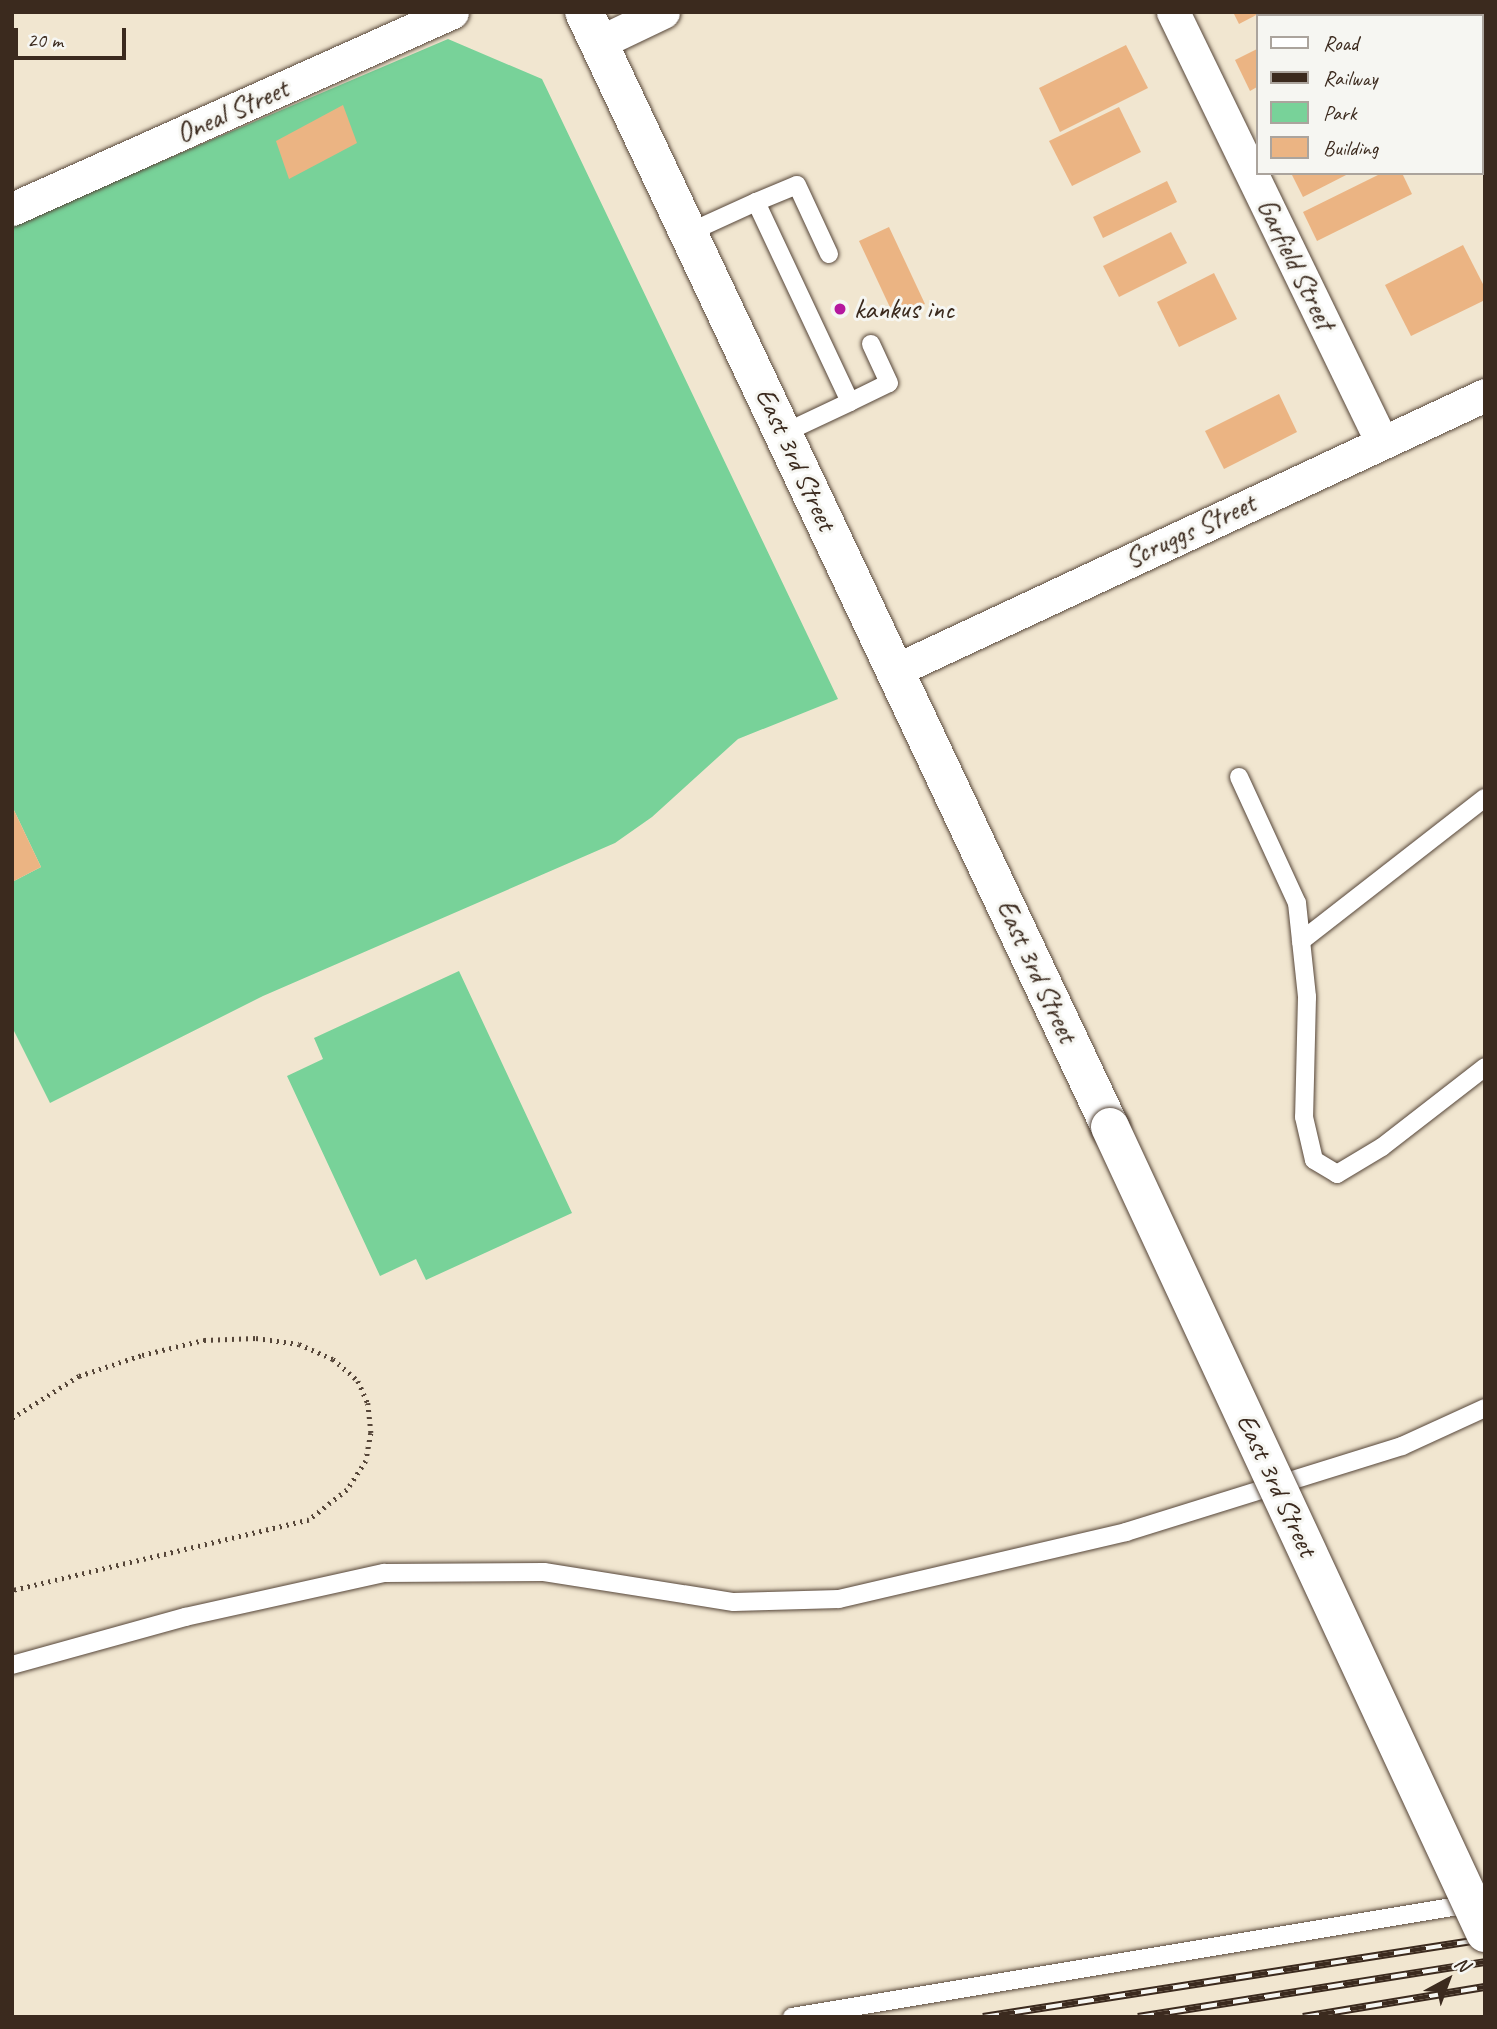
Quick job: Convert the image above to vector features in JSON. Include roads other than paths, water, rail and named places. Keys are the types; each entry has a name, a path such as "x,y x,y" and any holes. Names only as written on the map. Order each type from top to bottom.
{"main road":[{"name":"East 3rd Street","path":"591,27 1110,1126 1485,1933"}],"street":[{"name":"Oneal Street","path":"12,209 452,12"},
{"path":"591,27 663,12"},
{"name":"Garfield Street","path":"1173,12 1381,440"},
{"name":"Scruggs Street","path":"896,670 1381,440 1485,395"}],"lane":[{"path":"688,233 797,185 829,254"},
{"path":"756,202 850,402"},
{"path":"783,433 889,383 871,344"},
{"path":"1239,777 1297,903 1307,997 1304,1117 1314,1160 1337,1174 1382,1147 1485,1068"},
{"path":"1301,941 1485,798"},
{"path":"12,1665 185,1617 384,1573 544,1572 734,1602 839,1599 1126,1532 1402,1446 1485,1408"},
{"path":"792,2017 1485,1901"}],"railway":[{"path":"983,2017 1485,1939"},
{"path":"1138,2017 1485,1962"},
{"path":"1303,2017 1485,1987"}],"place":[{"name":"kankus inc","path":"840,309"}]}
